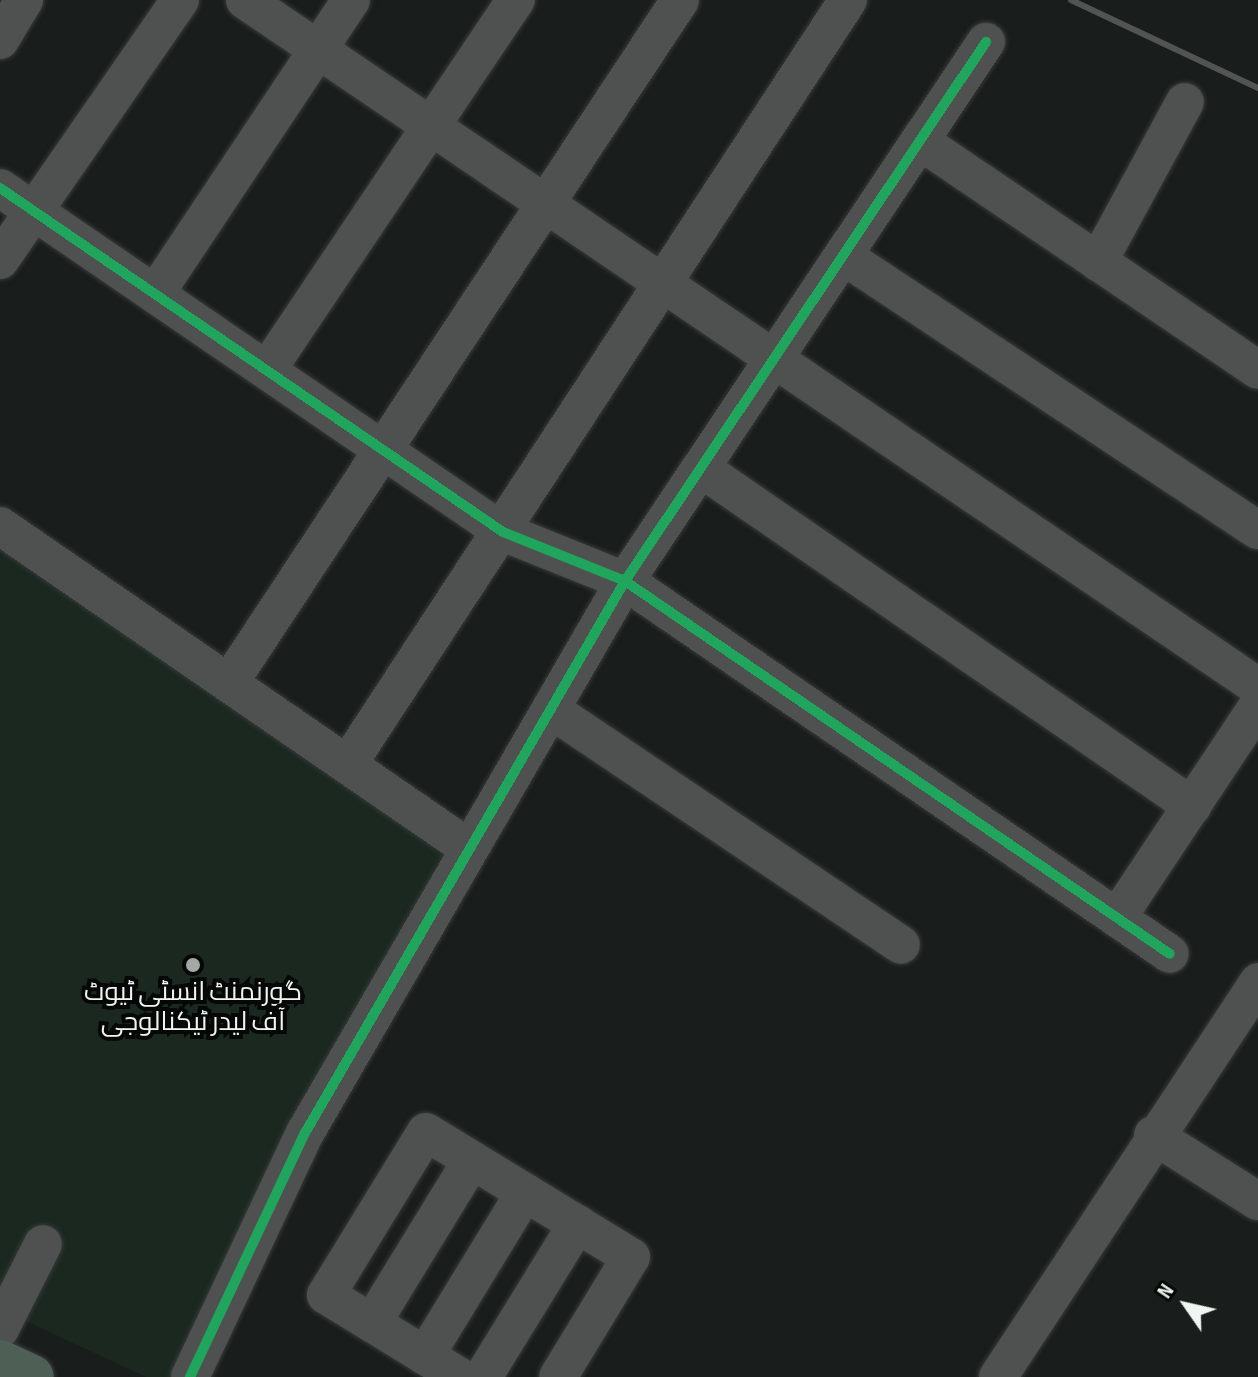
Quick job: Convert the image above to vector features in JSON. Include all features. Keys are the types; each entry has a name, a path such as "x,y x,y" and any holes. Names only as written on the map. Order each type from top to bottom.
{"highway":[{"path":"0,1362 32,1377"}],"street":[{"path":"0,40 24,0"},
{"path":"0,260 180,0"},
{"path":"245,0 1258,687"},
{"path":"155,294 351,0"},
{"path":"267,370 516,0"},
{"path":"229,683 386,452 680,0"},
{"path":"348,764 503,532 848,0"},
{"path":"190,1377 305,1133 467,847 553,711 625,581 777,359 986,42"},
{"path":"1098,262 1185,102"},
{"path":"920,141 1258,370"},
{"path":"0,188 503,532 625,581 1170,954"},
{"path":"845,257 1258,530"},
{"path":"702,469 1192,806"},
{"path":"0,526 467,847"},
{"path":"1117,918 1258,706"},
{"path":"553,711 901,945"},
{"path":"998,1377 1153,1135 1254,998"},
{"path":"454,1372 326,1295 426,1132 631,1257 558,1377"},
{"path":"1153,1135 1258,1201"},
{"path":"372,1323 472,1160"},
{"path":"454,1372 525,1192"},
{"path":"454,1372 577,1224"},
{"path":"0,1329 43,1244"}],"shaded area":[{"name":"گورنمنٹ انسٹی ٹیوٹ آف لیدر ٹیکنالوجی","path":"0,529 457,839 178,1377 146,1377 0,1309"}],"railway":[{"path":"1071,0 1258,88"}],"cycle path":[{"path":"190,1377 305,1133 625,581 986,42"},
{"path":"0,188 503,532 625,581 1170,954"}],"place":[{"name":"گورنمنٹ انسٹی ٹیوٹ آف لیدر ٹیکنالوجی","path":"193,965"}]}
